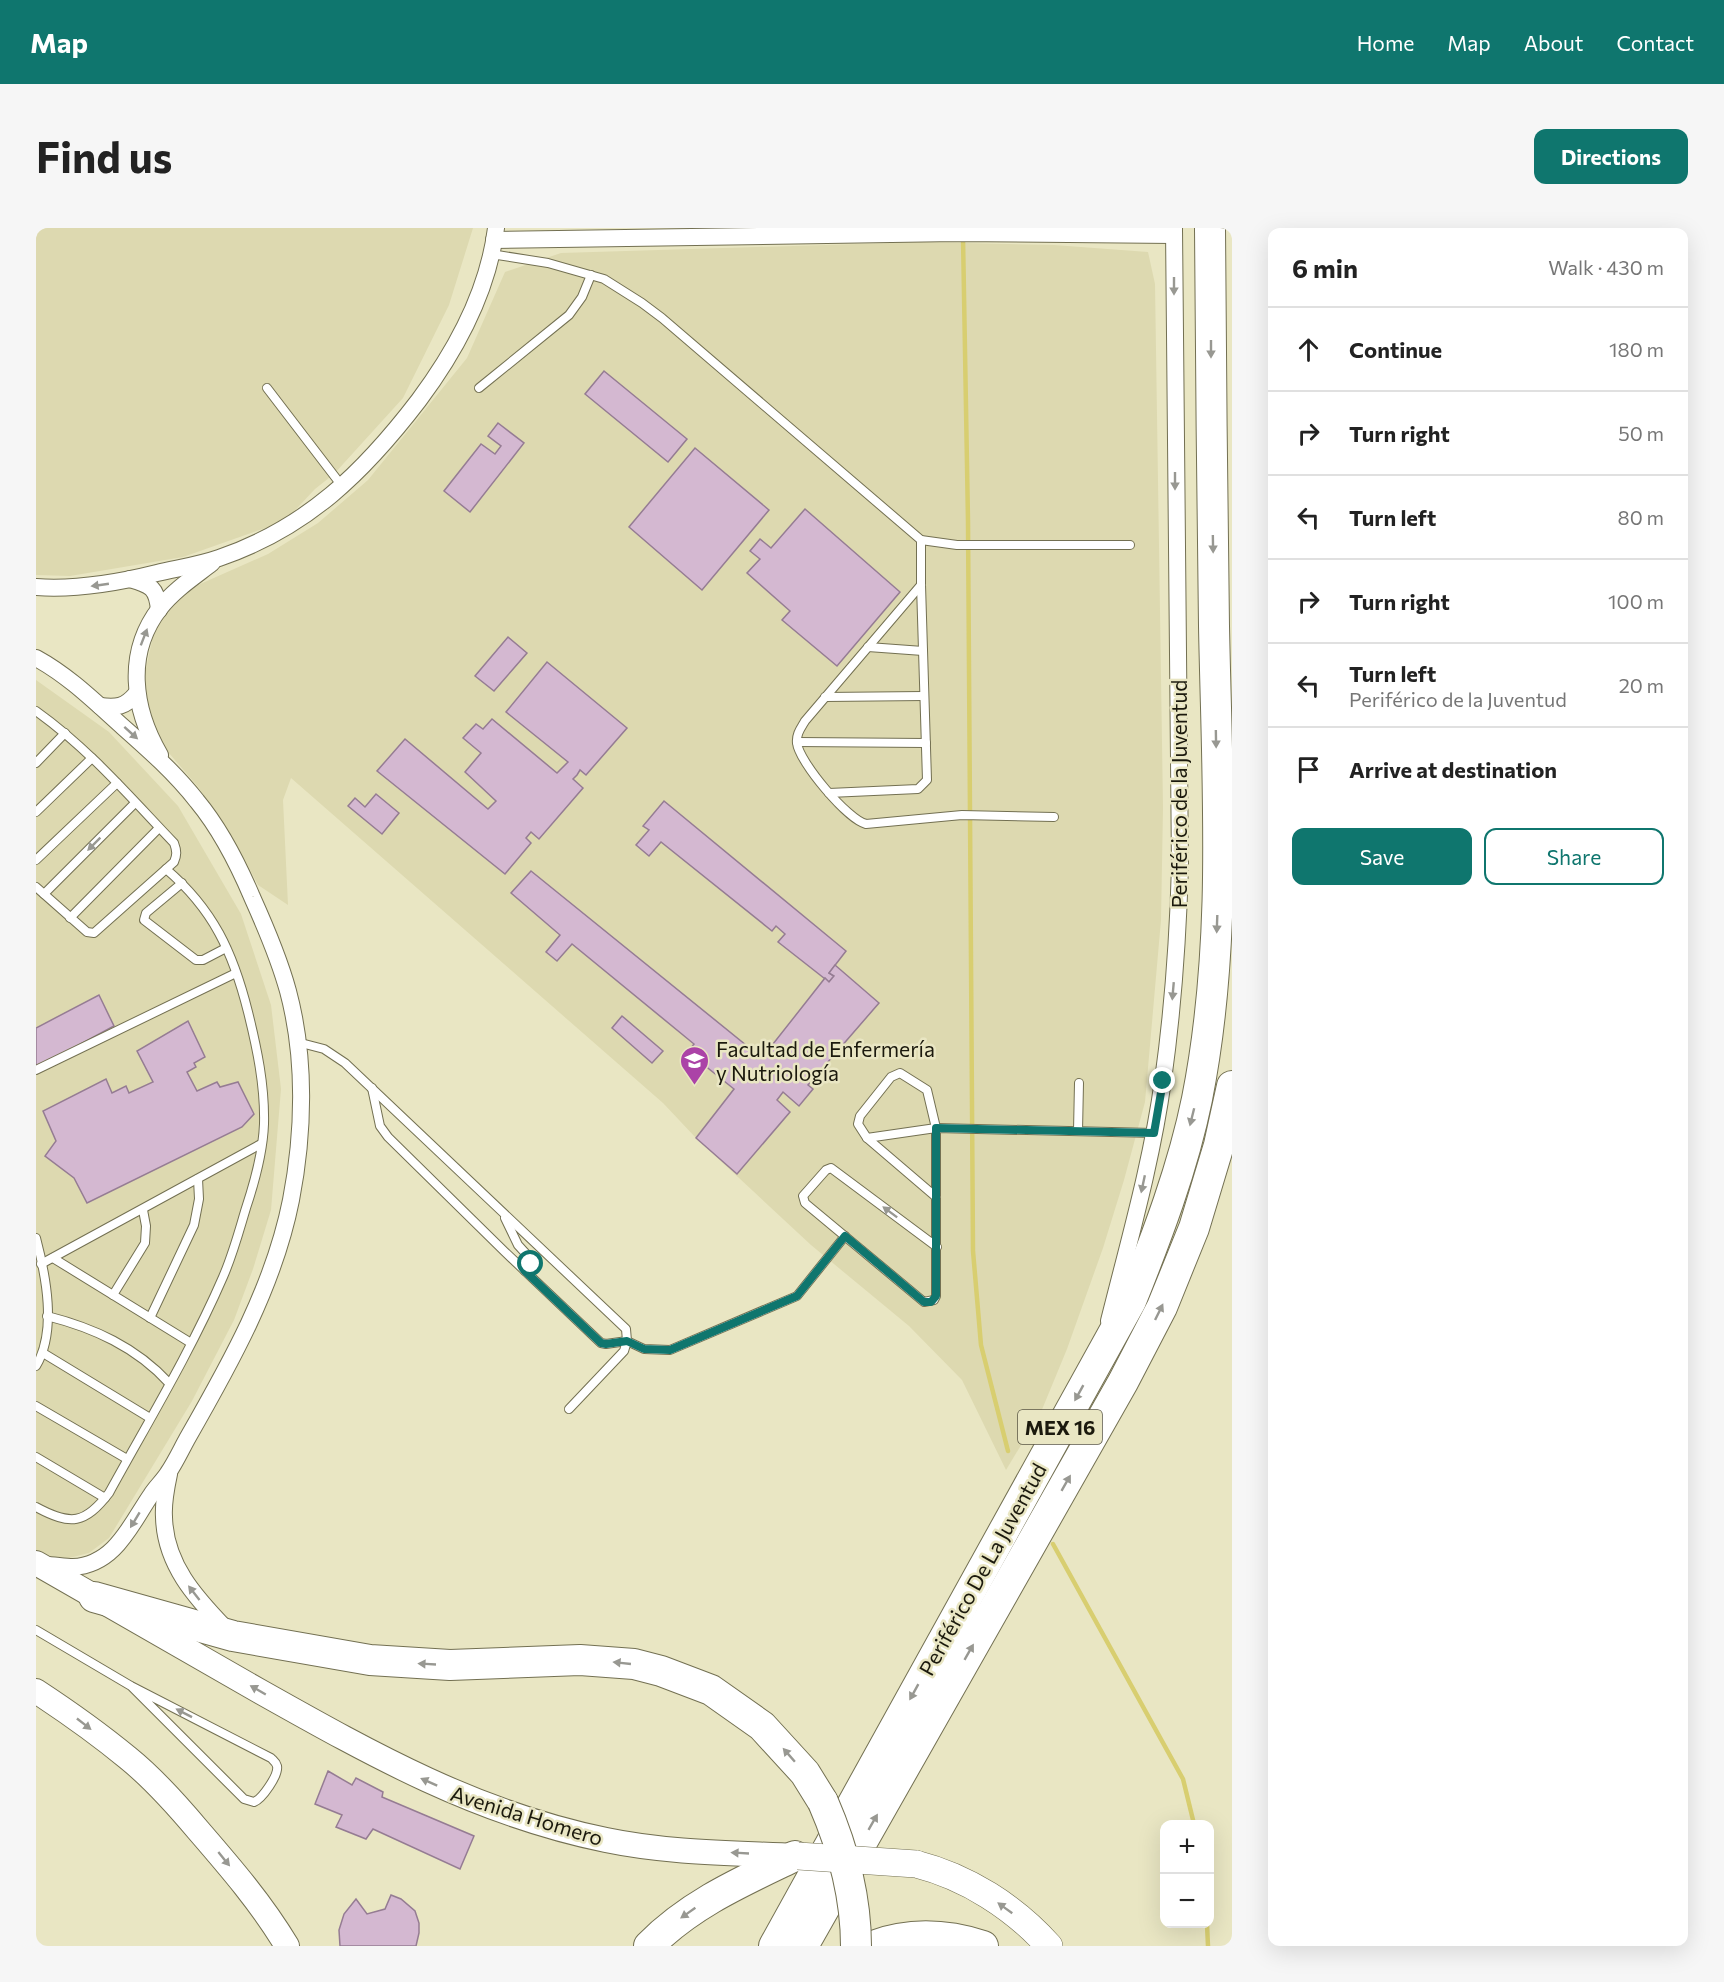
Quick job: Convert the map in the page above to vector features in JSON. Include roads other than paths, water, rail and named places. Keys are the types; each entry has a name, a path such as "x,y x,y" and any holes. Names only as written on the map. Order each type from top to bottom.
{"highway":[{"name":"Periférico de la Juventud","path":"1210,228 1219,865"},
{"name":"Periférico De La Juventud","path":"774,1946 1131,1301 1154,1243 1182,1156 1196,1100 1209,1026 1215,966 1219,865"},
{"name":"Periférico De La Juventud","path":"803,1946 1123,1382 1162,1307 1194,1228 1220,1145 1232,1086"},
{"path":"94,1597 233,1636 370,1660 450,1665 580,1660 634,1664 661,1671 711,1690 762,1726 805,1773 823,1802 838,1836 845,1860 856,1921 856,1946"},
{"path":"649,1946 701,1903 729,1887 796,1856"},
{"path":"873,1946 897,1938 920,1935 944,1936 983,1946"}],"main road":[{"name":"Avenida Homero","path":"37,1564 382,1760 476,1802 605,1840 690,1851 916,1864 947,1873 981,1891 1022,1919 1049,1946"},
{"path":"36,1691 73,1715 130,1759 177,1806 224,1859 272,1922 287,1946"}],"street":[{"path":"167,766 148,729 136,694 135,671 142,640 159,610 186,582 218,559 295,522 362,469 384,446 438,375 465,330 476,304 494,241 533,234 1174,232"},
{"name":"Periférico de la Juventud","path":"1102,1352 1154,1133 1163,1081 1178,925 1180,866 1174,232"},
{"path":"36,587 91,586 218,559"},
{"path":"130,579 149,585 153,589 159,610"},
{"path":"36,658 73,682 167,766 205,812 239,867 280,964 289,994 297,1042 300,1089 298,1148 286,1221 267,1280 228,1367 169,1472 151,1494 114,1550 81,1566 37,1564"},
{"path":"100,706 124,705 136,694"},
{"path":"169,1472 164,1517 166,1536 174,1564 193,1593 233,1636"}],"lane":[{"path":"494,241 548,263 604,279 621,288 662,318 921,540 957,545 1130,545"},
{"path":"479,388 569,315 582,297 591,275"},
{"path":"267,388 342,486"},
{"path":"829,793 918,789 927,780 921,540"},
{"path":"921,585 805,721 796,742 799,750 814,776 829,793 854,819 866,824 983,814 1054,817"},
{"path":"868,647 923,651"},
{"path":"825,697 924,696"},
{"path":"36,711 92,758 174,843 177,850 174,862 97,932 87,932 36,887"},
{"path":"36,763 65,733"},
{"path":"796,742 926,743"},
{"path":"36,812 92,758"},
{"path":"36,860 117,783"},
{"path":"44,894 135,803"},
{"path":"70,918 159,828"},
{"path":"36,1508 56,1517 78,1519 88,1516 105,1498 191,1343 223,1276 254,1184 264,1124 263,1094 256,1041 236,973 212,918 191,892 166,869"},
{"path":"182,883 146,914 144,920 196,960 203,960 226,948"},
{"path":"36,1070 236,973"},
{"path":"297,1042 324,1049 345,1063 626,1329 627,1341 624,1350 568,1409"},
{"path":"936,1197 867,1138 858,1124 859,1119 891,1077 897,1073 927,1090 936,1128 937,1247 936,1296 928,1303 924,1302 803,1200 805,1193 828,1169 834,1170 937,1247"},
{"path":"1078,1131 1079,1083"},
{"path":"372,1088 380,1126 388,1137 601,1343 627,1341 644,1349 670,1350 797,1296 845,1236"},
{"path":"867,1138 936,1128 1154,1133"},
{"path":"41,1264 261,1144"},
{"path":"150,1318 194,1225 200,1199 198,1179"},
{"path":"113,1295 145,1243 146,1226 143,1210"},
{"path":"502,1212 519,1245 529,1257 531,1264 525,1271"},
{"path":"36,1238 47,1316 47,1339 36,1366"},
{"path":"53,1258 191,1343"},
{"path":"47,1316 81,1325 125,1347 145,1359 169,1383"},
{"path":"43,1353 150,1418"},
{"path":"36,1406 127,1459"},
{"path":"36,1457 105,1498"},
{"path":"36,1630 131,1686 274,1761 277,1772 262,1798 254,1802 244,1799 131,1686"}],"waterway":[{"path":"963,237 968,521 973,1251 981,1345 1008,1451"},
{"path":"1053,1544 1183,1779 1193,1820"},
{"path":"1207,1928 1208,1946"}],"place":[{"name":"Facultad de Enfermería y Nutriología","path":"695,1086"}]}
